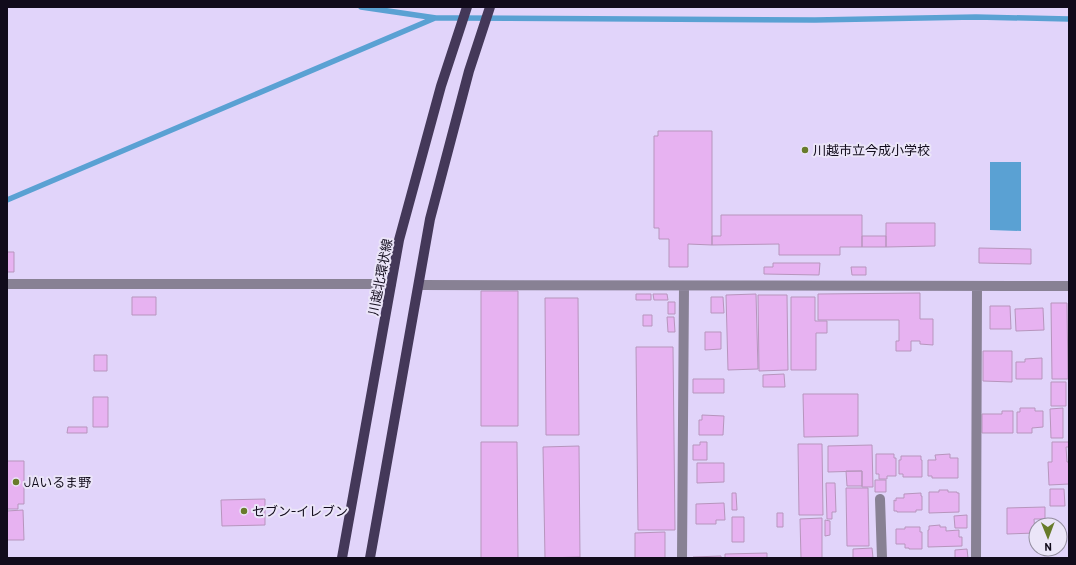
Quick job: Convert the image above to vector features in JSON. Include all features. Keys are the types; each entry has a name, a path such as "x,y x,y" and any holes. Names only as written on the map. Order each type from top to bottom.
{"main road":[{"name":"川越北環状線","path":"342,558 399,240 441,86 467,7"},
{"path":"370,558 430,219 469,71 490,7"}],"street":[{"path":"7,284 391,284"},
{"path":"419,285 1069,286"},
{"path":"682,558 684,286"},
{"path":"976,558 977,286"},
{"path":"880,499 882,558"}],"water":[{"path":"990,162 1021,162 1021,231 990,230"}],"building":[{"path":"658,131 712,131 712,245 688,244 688,267 669,267 669,239 659,239 659,228 654,228 654,136 658,136"},
{"path":"721,215 862,215 862,247 840,247 840,255 779,255 779,244 712,245 712,236 721,236"},
{"path":"886,223 935,223 935,246 886,247"},
{"path":"862,236 886,236 886,247 862,247"},
{"path":"979,248 1031,249 1031,264 979,263"},
{"path":"7,252 14,252 14,272 7,272"},
{"path":"773,263 820,263 819,275 764,274 764,267 773,267"},
{"path":"851,267 866,267 866,275 852,275"},
{"path":"481,291 518,291 518,426 481,426"},
{"path":"920,293 920,319 933,319 933,345 920,344 920,341 911,341 911,351 896,351 896,341 899,341 899,320 818,320 818,294"},
{"path":"636,294 651,294 651,300 636,300"},
{"path":"653,294 667,294 668,300 654,300"},
{"path":"756,294 758,369 728,370 726,295"},
{"path":"758,295 787,295 788,370 759,371"},
{"path":"132,297 156,297 156,315 132,315"},
{"path":"711,297 723,297 724,313 711,313"},
{"path":"791,297 815,297 815,321 827,321 827,333 816,333 816,370 791,370"},
{"path":"545,298 578,298 579,435 546,435"},
{"path":"668,302 675,302 675,314 668,314"},
{"path":"1051,303 1067,303 1068,379 1052,379"},
{"path":"990,306 1010,306 1011,329 990,329"},
{"path":"1043,308 1044,330 1016,331 1015,309"},
{"path":"643,315 652,315 652,326 643,326"},
{"path":"667,317 674,317 675,332 668,332"},
{"path":"705,332 721,332 721,349 705,350"},
{"path":"636,347 673,347 675,530 638,530"},
{"path":"983,351 1012,351 1012,382 983,381"},
{"path":"94,355 107,355 107,371 94,371"},
{"path":"1042,358 1042,379 1016,379 1016,362 1025,362 1025,359"},
{"path":"784,374 785,387 763,387 763,375"},
{"path":"693,379 724,379 724,393 693,393"},
{"path":"1051,382 1066,382 1066,406 1051,406"},
{"path":"803,394 858,394 858,436 804,437"},
{"path":"93,397 108,397 108,427 93,427"},
{"path":"1020,408 1035,408 1035,411 1043,411 1043,427 1032,428 1032,433 1017,433 1017,412 1020,412"},
{"path":"1063,408 1063,438 1051,438 1050,409"},
{"path":"1002,411 1013,411 1013,433 982,433 982,414 1002,414"},
{"path":"702,415 724,416 723,435 699,435 699,420 702,420"},
{"path":"68,427 87,427 87,433 67,433"},
{"path":"481,442 517,442 518,558 481,558"},
{"path":"700,442 707,442 707,460 693,460 693,445 700,445"},
{"path":"1052,442 1069,442 1069,447 1066,447 1067,462 1069,462 1069,484 1049,485 1048,462 1052,462"},
{"path":"798,444 822,444 823,515 799,515"},
{"path":"872,445 873,487 862,487 862,471 828,472 828,446"},
{"path":"579,446 580,557 545,558 543,447"},
{"path":"876,454 894,454 894,458 896,458 896,476 887,476 887,479 879,479 879,474 876,474"},
{"path":"950,454 950,458 958,458 958,478 932,478 932,476 928,476 928,460 936,460 935,455"},
{"path":"901,456 921,456 922,477 903,477 903,474 899,474 899,460 901,460"},
{"name":"JAいるま野","path":"7,461 24,461 24,504 18,504 18,509 7,509"},
{"path":"697,463 724,463 724,482 697,483"},
{"path":"846,471 862,471 862,486 847,486"},
{"path":"875,480 886,480 886,492 875,492"},
{"path":"826,483 835,483 836,512 832,512 832,519 827,519"},
{"path":"846,488 868,488 869,546 847,546"},
{"path":"1050,489 1064,489 1065,506 1050,506"},
{"path":"939,490 948,490 948,492 959,493 959,512 929,513 929,492 939,492"},
{"path":"732,493 736,493 737,510 732,510"},
{"path":"921,493 922,510 916,510 916,512 894,511 894,500 896,501 896,498 904,498 904,494"},
{"path":"265,499 265,525 222,526 221,500"},
{"path":"724,503 725,520 716,520 716,524 696,524 696,504"},
{"path":"1045,507 1045,517 1028,517 1028,533 1007,534 1007,508"},
{"path":"23,510 24,540 7,540 7,511"},
{"path":"777,513 783,513 783,527 777,527"},
{"path":"967,515 967,528 955,528 954,516"},
{"path":"732,517 744,517 744,542 732,542"},
{"path":"822,518 822,558 801,558 800,519"},
{"path":"825,520 830,521 830,535 825,536"},
{"path":"940,525 940,527 946,527 946,531 959,530 959,537 962,537 962,546 928,547 929,526"},
{"path":"905,527 920,527 920,532 922,532 922,549 909,549 905,548 905,544 896,544 896,529 905,529"},
{"path":"665,532 665,558 635,558 635,533"},
{"path":"872,548 873,558 853,558 853,549"},
{"path":"967,549 968,558 955,558 955,550"},
{"path":"767,553 767,558 725,558 725,554"},
{"path":"721,556 721,558 693,558 693,557"}],"waterway":[{"path":"361,7 436,18 815,20 976,17 1069,19"},
{"path":"7,200 435,18"}],"place":[{"name":"川越市立今成小学校","path":"805,150"},
{"name":"JAいるま野","path":"16,482"},
{"name":"セブン-イレブン","path":"244,511"}]}
